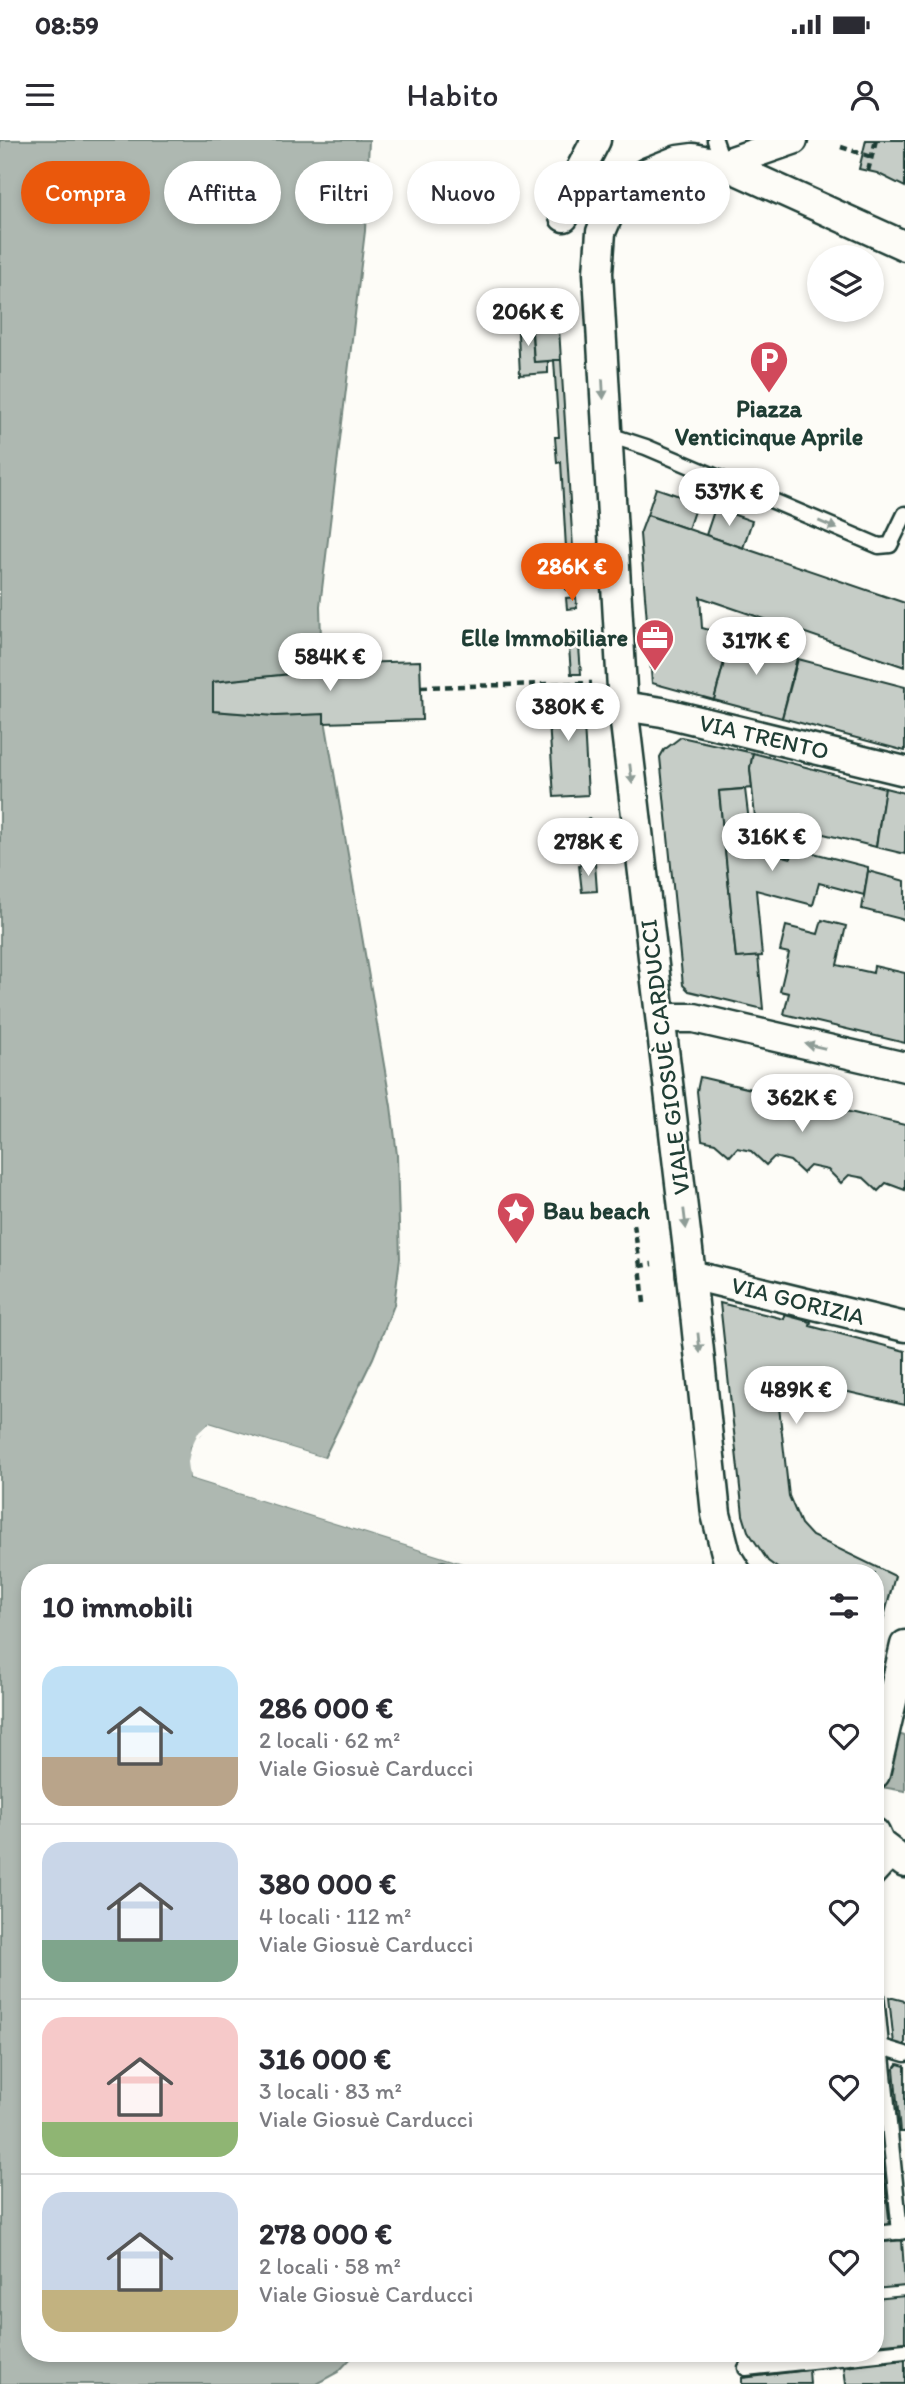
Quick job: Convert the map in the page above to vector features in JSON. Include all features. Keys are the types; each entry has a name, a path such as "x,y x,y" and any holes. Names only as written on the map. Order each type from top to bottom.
{"street":[{"path":"587,161 596,140"},
{"path":"606,434 598,273 601,232 609,213 623,192 648,172 678,160 793,140"},
{"path":"719,152 905,246"},
{"name":"VIALE GIOSUÈ CARDUCCI","path":"606,434 623,706 691,1275 716,1514 727,1557 731,1564"},
{"name":"VIA TRENTO","path":"623,706 662,712 905,771"},
{"path":"661,1018 694,1018 905,1067"},
{"name":"VIA GORIZIA","path":"691,1275 905,1328"},
{"path":"884,1737 905,1645"},
{"path":"884,1675 894,1688"},
{"path":"884,1847 902,1861"}],"lane":[{"path":"606,434 646,447 879,546 890,545 894,541 905,514"},
{"path":"884,1869 902,1861"},
{"path":"884,2049 905,2054"},
{"path":"884,2066 902,2231 884,2233"},
{"path":"884,2353 905,2351"},
{"path":"746,2368 802,2362"}],"path":[{"path":"868,171 876,140"},
{"path":"841,147 872,157"},
{"path":"497,299 570,294"},
{"path":"421,687 582,683"},
{"path":"634,1224 644,1303"},
{"path":"639,1266 652,1264"}],"shaded area":[{"path":"0,140 369,140 368,161 295,161 295,224 365,224 320,606 322,670 292,671 291,674 213,682 214,711 275,716 324,714 397,1155 400,1258 394,1305 373,1358 324,1458 209,1423 191,1447 190,1478 466,1564 21,1564 21,2362 347,2362 338,2372 316,2384 0,2384"},
{"path":"884,1730 905,1736 905,1791 884,1788"}],"pier":[{"path":"209,1423 328,1459 323,1461 210,1427 201,1435 194,1449 193,1476 467,1560 468,1564 190,1478 188,1462 198,1433"}],"building":[{"path":"866,140 905,140 905,187 877,173 859,169"},
{"path":"530,312 534,362 548,361 548,373 520,375 517,313"},
{"path":"558,313 561,360 534,362 531,315"},
{"path":"554,360 561,360 574,564 567,565 561,462 557,463 555,437 559,437"},
{"path":"656,488 697,502 688,529 647,515"},
{"path":"715,508 752,521 743,548 706,535"},
{"path":"647,515 905,603 905,667 700,597 702,628 731,636 714,700 652,683 640,534"},
{"path":"565,579 575,579 575,590 566,590"},
{"path":"576,597 577,608 567,609 566,598"},
{"path":"578,633 581,674 571,674 568,634"},
{"path":"731,636 798,654 782,718 714,700"},
{"path":"798,659 905,687 905,751 782,718"},
{"path":"420,661 422,720 324,723 324,714 275,716 213,711 213,682 291,674 291,671 322,670 322,664"},
{"path":"582,689 588,795 554,797 547,691"},
{"path":"681,737 753,753 750,768 752,788 719,791 736,958 758,956 763,1009 689,991 683,985 660,757 664,750"},
{"path":"753,753 885,788 876,847 755,817 750,768"},
{"path":"885,788 905,793 905,854 876,847"},
{"path":"745,789 751,838 765,836 767,852 791,858 794,848 868,867 868,871 864,895 819,883 813,905 756,890 762,956 736,958 719,791"},
{"path":"590,819 592,832 583,833 582,820"},
{"path":"595,863 597,891 582,892 579,865"},
{"path":"868,871 905,881 905,920 862,909"},
{"path":"822,920 846,926 837,965 873,973 874,966 905,973 905,1043 784,1014 789,993 780,991 789,953 780,951 786,926 818,934"},
{"path":"700,1077 905,1125 905,1190 886,1183 878,1191 864,1178 849,1175 841,1183 828,1170 810,1166 803,1173 790,1161 774,1157 766,1165 751,1151 737,1148 730,1156 715,1143 702,1140 697,1091"},
{"path":"720,1303 784,1319 785,1315 811,1322 810,1326 905,1351 905,1405 796,1380 797,1397 778,1398 789,1496 801,1524 812,1536 870,1564 772,1564 748,1531 743,1515"},
{"path":"884,1571 895,1576 884,1617"},
{"path":"889,1997 905,2001 905,2047 894,2044"},
{"path":"898,2064 905,2066 905,2132 900,2132 894,2069"},
{"path":"884,2176 890,2226 884,2226"},
{"path":"902,2240 905,2286 884,2288 884,2242"},
{"path":"905,2296 905,2342 884,2344 884,2298"},
{"path":"905,2360 905,2384 846,2384 844,2367"},
{"path":"809,2370 810,2384 742,2384 742,2378"}],"place":[{"name":"Piazza Venticinque Aprile","path":"769,394"},
{"name":"Elle Immobiliare","path":"655,672"},
{"name":"Bau beach","path":"516,1245"}]}
